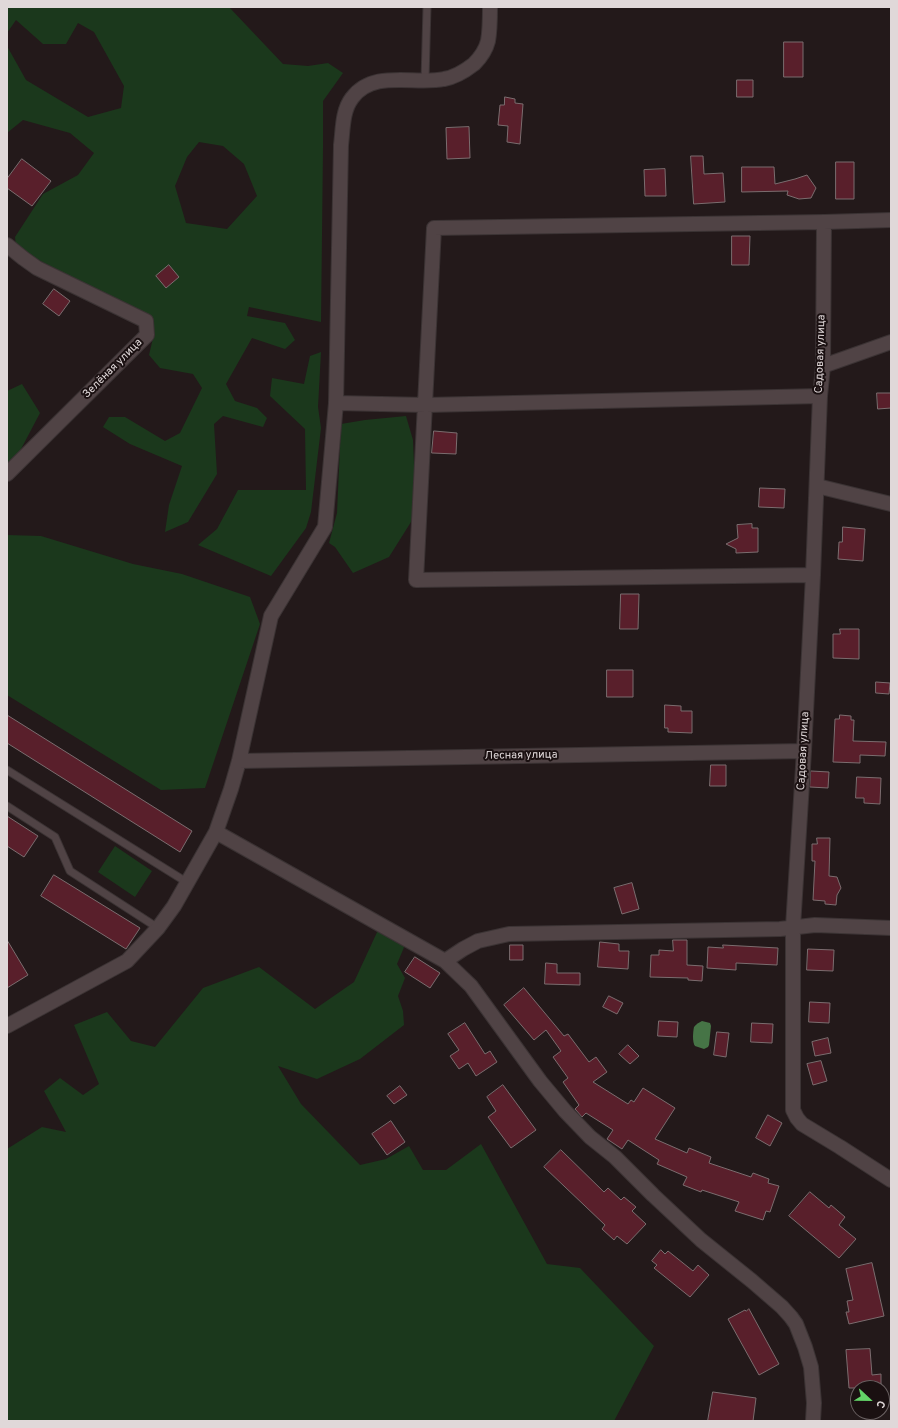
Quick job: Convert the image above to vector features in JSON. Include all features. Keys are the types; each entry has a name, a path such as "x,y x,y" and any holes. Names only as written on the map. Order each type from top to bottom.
{"street":[{"path":"7,1026 127,961 158,928 188,883 216,832 239,761 271,616 325,527 336,403 341,145 345,111 352,98 366,85 383,80 443,79 455,76 466,70 479,59 488,42 490,7"},
{"path":"813,575 416,580 434,228 891,220"},
{"name":"Садовая улица","path":"824,222 822,366 813,575 793,927 793,1110 796,1118 802,1124 891,1180"},
{"name":"Зелёная улица","path":"7,245 38,268 146,321 146,335 7,474"},
{"path":"822,366 891,342"},
{"path":"336,403 426,405 820,396"},
{"path":"816,486 891,504"},
{"name":"Лесная улица","path":"239,761 804,751"},
{"path":"216,832 445,961 471,986 540,1081 565,1111 590,1137 615,1157 701,1240 752,1281 782,1307 791,1317 798,1329 811,1367 814,1403 813,1421"},
{"path":"445,961 464,948 478,941 509,934 773,929 815,925 891,928"}],"lane":[{"path":"425,80 427,7"},
{"path":"7,770 188,883"},
{"path":"7,806 55,837 70,871 158,928"}],"shaded area":[{"path":"7,7 229,7 283,64 308,66 328,63 343,73 323,101 321,322 249,307 247,316 285,323 295,340 285,349 252,338 226,384 235,401 257,408 267,418 263,427 223,416 214,424 217,474 188,522 165,532 169,505 182,466 130,444 103,427 109,417 125,417 165,441 180,433 202,388 193,374 160,368 149,355 153,338 151,319 35,258 16,246 15,237 43,194 78,175 94,153 70,133 23,120 7,133 7,46 26,80 88,117 121,108 124,86 94,32 78,23 66,44 43,44 16,20 7,33","holes":["199,142 223,146 244,164 257,196 227,229 186,223 175,186 187,157"]},
{"path":"321,352 318,407 321,428 311,512 306,528 271,576 198,545 217,529 238,490 306,490 305,429 270,396 272,378 304,384 310,356"},
{"path":"22,384 40,413 20,451 7,464 7,391"},
{"path":"406,416 413,440 416,514 389,557 353,573 335,547 329,543 337,513 341,424"},
{"path":"7,535 41,536 133,564 182,574 250,597 260,624 205,788 161,790 7,695"},
{"path":"115,846 152,871 135,897 98,872"},
{"path":"379,928 405,945 397,964 405,978 398,996 403,1011 404,1025 360,1059 317,1079 278,1066 301,1104 360,1165 386,1159 409,1146 423,1170 446,1170 481,1144 547,1264 580,1268 654,1346 614,1421 7,1421 7,1149 42,1127 66,1132 44,1091 60,1078 83,1095 99,1084 74,1025 107,1012 131,1041 155,1047 203,988 259,967 315,1009 354,982"},
{"path":"702,1021 710,1023 711,1026 709,1045 704,1049 695,1046 693,1040 694,1027"}],"building":[{"path":"784,42 803,42 803,77 784,77"},
{"path":"737,80 753,80 753,97 737,97"},
{"path":"505,97 515,99 515,103 523,104 520,144 507,142 508,126 498,125 500,105 504,105"},
{"path":"469,127 470,158 447,159 446,128"},
{"path":"691,156 703,156 704,174 723,173 725,202 694,204"},
{"path":"22,159 51,181 32,206 7,188 7,179"},
{"path":"836,162 854,162 854,199 836,199"},
{"path":"742,167 774,167 775,184 807,175 816,188 811,198 799,199 787,195 788,191 742,192"},
{"path":"665,169 666,196 645,196 644,170"},
{"path":"732,236 750,236 749,265 732,265"},
{"path":"169,265 179,277 166,288 156,276"},
{"path":"54,289 70,301 59,316 43,304"},
{"path":"877,393 891,393 891,408 878,409"},
{"path":"434,431 457,433 456,454 432,453"},
{"path":"760,488 785,489 784,508 759,507"},
{"path":"752,524 752,528 758,528 758,552 736,553 736,549 726,544 738,538 737,525"},
{"path":"843,527 865,529 863,561 838,559 839,542 842,542"},
{"path":"621,594 639,594 638,629 620,629"},
{"path":"840,629 859,629 859,659 833,658 833,634 840,634"},
{"path":"607,670 633,670 633,697 607,697"},
{"path":"876,682 890,683 889,694 876,693"},
{"path":"665,705 681,706 681,711 692,711 692,733 668,732 668,728 665,728"},
{"path":"7,715 192,831 180,852 7,743"},
{"path":"840,715 851,716 851,720 854,720 853,741 886,742 885,756 860,755 860,763 833,762 835,719 839,719"},
{"path":"711,765 726,765 726,786 710,786"},
{"path":"811,771 829,772 828,788 810,787"},
{"path":"857,777 881,778 880,804 864,803 864,798 856,798"},
{"path":"7,816 38,836 24,857 7,846"},
{"path":"817,838 830,838 829,876 837,877 841,888 837,895 836,905 825,904 825,901 813,900 815,861 812,861 812,844 817,844"},
{"path":"54,875 140,928 126,949 41,896"},
{"path":"632,883 639,909 622,914 614,888"},
{"path":"7,940 28,975 7,988"},
{"path":"673,940 687,940 687,965 703,966 702,981 688,980 688,978 650,977 651,955 659,955 659,950 673,951"},
{"path":"600,942 619,944 619,951 629,951 628,969 598,967"},
{"path":"510,945 523,945 523,960 510,960"},
{"path":"723,945 778,948 777,965 736,963 736,970 707,968 708,947 723,948"},
{"path":"808,949 834,950 833,971 807,970"},
{"path":"415,957 440,973 430,988 405,972"},
{"path":"546,963 557,964 557,973 580,973 580,985 545,984"},
{"path":"524,988 564,1036 568,1034 589,1062 596,1057 607,1072 593,1082 628,1104 631,1100 634,1102 643,1088 675,1108 655,1139 687,1153 689,1148 711,1157 709,1163 751,1177 753,1173 769,1179 768,1183 779,1186 770,1212 766,1211 763,1220 735,1211 739,1202 702,1190 701,1192 683,1185 687,1177 657,1164 659,1160 628,1140 622,1149 607,1139 613,1130 586,1113 582,1117 575,1109 579,1105 563,1082 568,1078 553,1057 561,1051 546,1030 534,1040 504,1005"},
{"path":"609,996 623,1003 617,1014 603,1007"},
{"path":"810,1002 830,1003 829,1023 809,1022"},
{"path":"659,1021 678,1022 677,1037 658,1036"},
{"path":"465,1023 485,1054 490,1051 497,1062 476,1076 468,1063 459,1069 450,1056 459,1050 448,1034"},
{"path":"752,1023 773,1024 772,1043 751,1042"},
{"path":"717,1032 729,1033 726,1057 714,1055"},
{"path":"828,1038 831,1053 815,1056 812,1042"},
{"path":"628,1045 639,1056 630,1064 619,1054"},
{"path":"821,1061 827,1081 813,1085 807,1064"},
{"path":"503,1085 536,1130 511,1148 488,1117 496,1111 487,1097"},
{"path":"400,1086 407,1095 394,1104 387,1096"},
{"path":"768,1115 782,1123 770,1146 756,1138"},
{"path":"391,1121 405,1142 387,1155 372,1134"},
{"path":"561,1150 604,1192 608,1188 621,1200 624,1197 636,1207 632,1211 646,1224 627,1244 617,1236 614,1240 602,1229 605,1225 544,1167"},
{"path":"810,1192 829,1208 831,1205 845,1217 839,1225 856,1239 839,1258 789,1216"},
{"path":"661,1250 665,1254 668,1251 693,1271 698,1265 709,1275 690,1297 654,1268 657,1265 652,1261"},
{"path":"872,1263 884,1316 849,1324 846,1312 849,1312 847,1301 853,1300 846,1269"},
{"path":"749,1309 779,1364 759,1375 728,1319"},
{"path":"870,1349 872,1375 881,1374 881,1380 850,1380 849,1388 846,1350"},
{"path":"713,1392 756,1398 753,1421 708,1421"}]}
